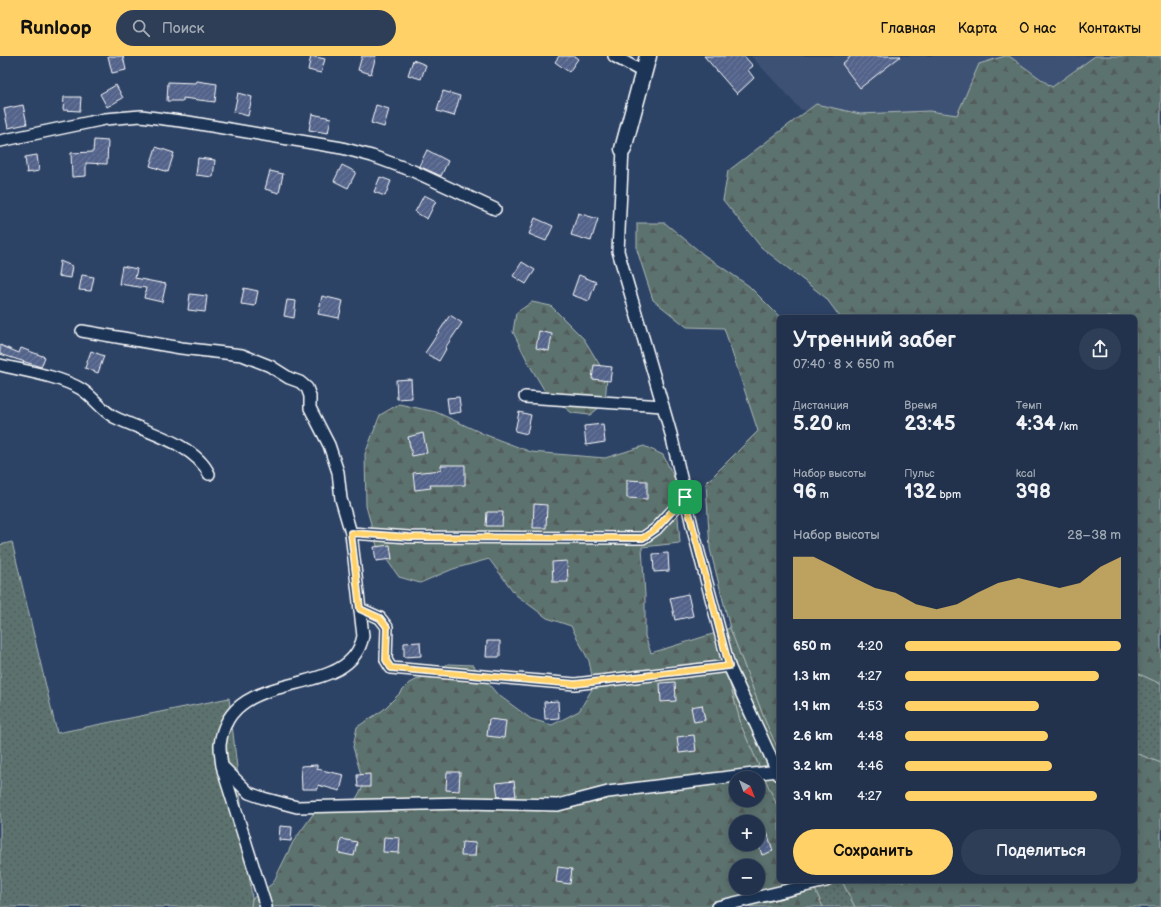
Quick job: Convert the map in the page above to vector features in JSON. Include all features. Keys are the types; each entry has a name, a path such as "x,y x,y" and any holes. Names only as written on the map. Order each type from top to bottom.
{"street":[{"path":"614,56 643,72"},
{"path":"648,56 623,149 618,251 663,406 729,666 777,771"},
{"path":"0,141 105,119 141,116 188,122 342,148 372,156 413,171 495,209"},
{"path":"82,331 181,348 242,355 270,366 289,378 300,382 307,388 310,396 310,408 328,445 338,472 341,499 351,533 360,609 362,636 361,644 354,657 341,668 322,676 249,698 235,710 224,730 220,745 222,766 266,907"},
{"path":"0,365 44,375 81,389 113,416 162,436 194,456 206,468 209,474"},
{"path":"525,397 663,406"},
{"path":"351,533 409,537 643,538 656,529 685,497"},
{"path":"360,609 380,618 387,627 386,660 391,668 575,684 729,666"},
{"path":"222,766 249,793 297,807 464,803 558,805 608,792 777,773"},
{"path":"717,907 818,883"}],"shaded area":[{"path":"751,56 1161,56 999,168 800,109"}],"green space":[{"path":"1009,56 1052,87 1095,56 1161,56 1161,684 1137,673 1137,315 839,315 826,298 761,247 723,200 728,171 816,104 860,114 929,111 957,115 979,64"},
{"path":"637,223 665,223 704,255 749,286 778,315 777,747 766,723 730,628 710,549 706,483 758,431 724,328 687,327 653,300 637,250"},
{"path":"532,302 551,306 584,339 607,377 605,403 590,415 572,413 546,393 530,366 513,332 516,313"},
{"path":"399,404 436,412 486,435 531,452 605,458 644,446 663,455 675,479 680,543 642,547 645,596 645,636 651,653 716,633 742,728 761,771 729,771 729,807 765,807 765,779 777,806 777,883 812,883 823,907 251,907 252,899 273,883 293,842 316,810 353,804 364,785 353,747 357,727 383,710 410,683 448,664 473,665 497,694 531,719 552,725 579,711 594,686 589,661 571,626 547,618 516,595 489,559 453,569 420,583 399,577 377,546 366,506 365,454 380,415"},
{"path":"12,542 57,733 229,698 252,899 251,907 0,907 0,545"},
{"path":"730,628 766,723 777,747 777,806 765,779 765,771 761,771 742,728 716,633"},
{"path":"1137,673 1161,684 1161,763 1137,754"},
{"path":"1137,754 1161,763 1161,907 855,907 843,883 1137,883"},
{"path":"812,883 843,883 855,907 823,907"}],"building":[{"path":"108,56 123,56 126,70 112,73"},
{"path":"311,56 325,59 321,73 308,70"},
{"path":"362,56 376,56 371,74 358,70"},
{"path":"559,56 574,56 578,59 569,72 555,62"},
{"path":"704,56 744,56 753,66 748,70 754,78 737,94"},
{"path":"851,56 901,56 860,88 842,64"},
{"path":"413,60 426,65 421,79 408,75"},
{"path":"197,81 217,84 215,102 183,98 183,101 167,101 168,82 196,83"},
{"path":"116,85 123,98 107,107 100,94"},
{"path":"443,91 460,96 454,116 437,111"},
{"path":"238,93 252,97 248,116 234,112"},
{"path":"64,97 81,97 80,111 63,110"},
{"path":"23,105 27,124 8,128 4,109"},
{"path":"376,105 389,109 384,127 371,123"},
{"path":"312,114 331,118 328,133 309,130"},
{"path":"94,140 108,141 107,164 86,163 86,176 72,177 71,153 93,152"},
{"path":"156,147 174,153 168,172 150,166"},
{"path":"427,150 448,161 441,176 419,166"},
{"path":"37,155 39,171 27,173 25,157"},
{"path":"198,158 215,160 213,177 196,175"},
{"path":"342,165 356,172 348,188 334,181"},
{"path":"270,171 283,174 279,193 265,189"},
{"path":"380,177 391,181 385,196 374,192"},
{"path":"424,195 436,201 427,219 415,212"},
{"path":"578,213 598,219 591,241 571,235"},
{"path":"535,218 553,226 546,241 529,234"},
{"path":"60,261 72,266 70,278 58,276"},
{"path":"522,262 535,270 526,284 513,276"},
{"path":"122,266 137,269 135,278 166,284 162,302 144,298 146,288 119,284"},
{"path":"82,275 94,277 91,291 79,290"},
{"path":"579,275 596,282 589,301 572,295"},
{"path":"244,288 258,291 255,306 241,304"},
{"path":"190,294 207,296 205,312 188,310"},
{"path":"322,296 343,301 339,318 318,314"},
{"path":"287,300 296,301 294,318 284,316"},
{"path":"450,315 462,323 445,348 446,349 439,361 425,353"},
{"path":"539,331 552,334 549,351 536,348"},
{"path":"0,345 19,353 21,348 45,357 41,367 0,354"},
{"path":"91,351 104,356 98,373 85,368"},
{"path":"594,365 612,367 610,381 592,379"},
{"path":"411,379 412,398 397,399 396,380"},
{"path":"459,397 461,412 449,414 447,398"},
{"path":"519,412 531,415 527,434 515,431"},
{"path":"603,424 605,442 586,445 584,426"},
{"path":"423,433 427,453 412,456 408,437"},
{"path":"441,465 465,465 465,485 430,485 431,488 415,490 413,473 441,470"},
{"path":"627,480 647,481 647,499 627,498"},
{"path":"534,504 547,505 546,528 533,528"},
{"path":"487,512 503,512 502,526 486,526"},
{"path":"390,545 392,559 376,561 374,547"},
{"path":"668,553 669,571 654,572 653,554"},
{"path":"567,561 568,582 553,582 552,562"},
{"path":"688,594 693,616 675,620 670,598"},
{"path":"487,641 500,641 500,657 486,657"},
{"path":"420,642 421,656 404,657 404,643"},
{"path":"675,682 676,701 661,702 660,683"},
{"path":"558,701 559,718 545,719 544,702"},
{"path":"702,705 705,720 694,722 691,707"},
{"path":"489,719 506,721 504,738 487,736"},
{"path":"694,735 696,751 679,753 677,737"},
{"path":"317,765 317,769 344,775 340,791 318,785 318,789 302,789 301,766"},
{"path":"447,772 460,772 459,791 446,790"},
{"path":"370,774 370,787 358,787 357,775"},
{"path":"514,781 516,796 498,797 496,783"},
{"path":"280,826 292,827 291,841 279,840"},
{"path":"767,832 773,851 762,855 761,851 765,851 765,833"},
{"path":"384,837 400,838 399,853 383,852"},
{"path":"341,839 357,842 354,856 339,853"},
{"path":"462,842 476,843 475,856 461,856"},
{"path":"558,867 572,869 570,884 556,882"}],"route":[{"path":"685,497 729,666 575,684 391,668 386,660 387,627 380,618 360,609 351,533 409,537 565,539 643,538 656,529 685,497"}]}
